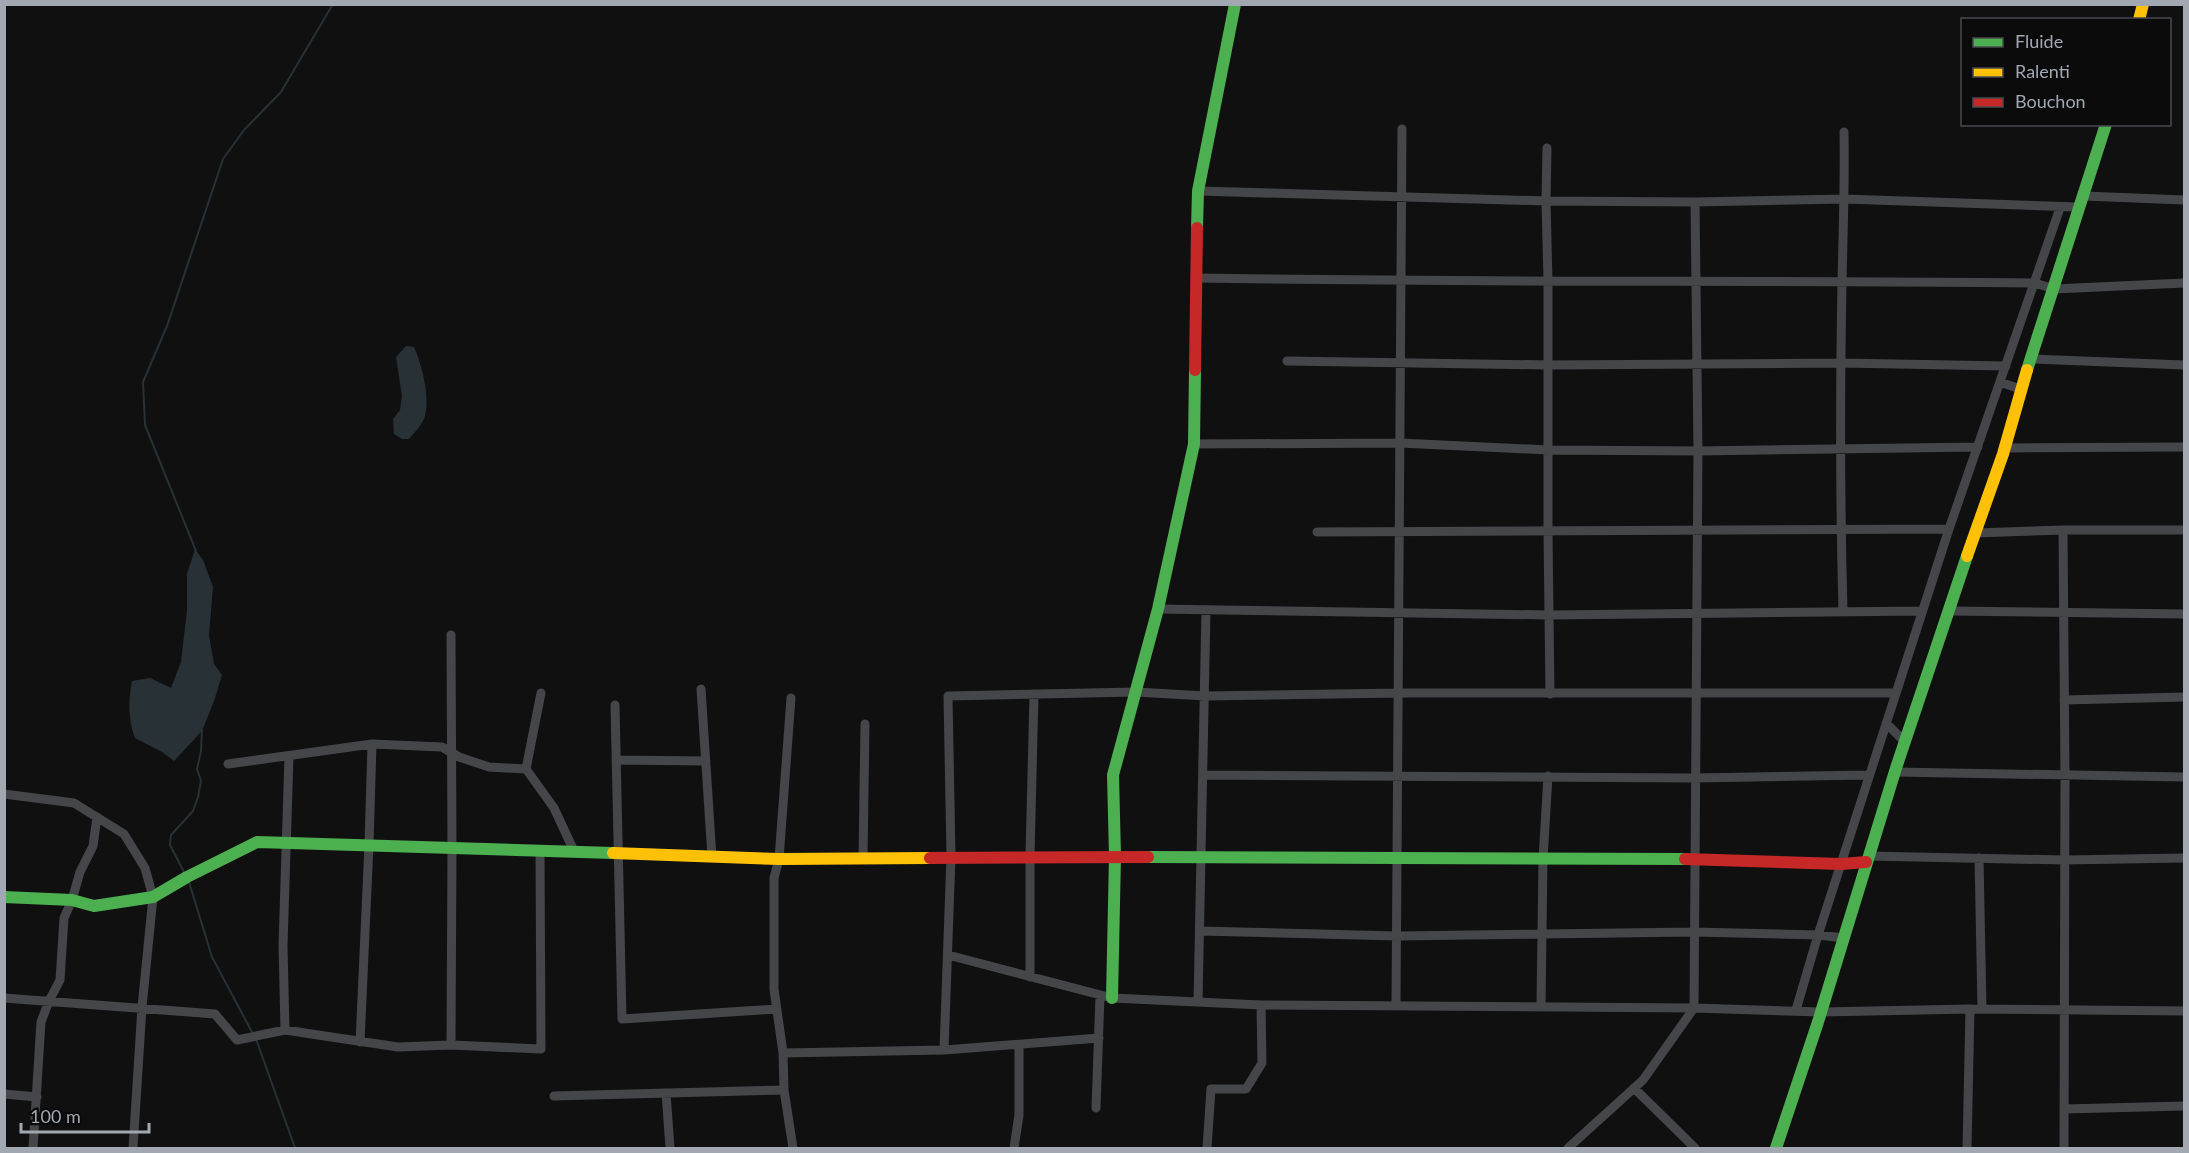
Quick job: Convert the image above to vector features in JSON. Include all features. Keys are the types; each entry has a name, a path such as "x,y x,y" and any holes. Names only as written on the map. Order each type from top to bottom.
{"street":[{"path":"1096,1108 1099,1038 1106,997 1116,856 1113,774 1158,609 1194,444 1198,191 1235,4"},
{"path":"1776,1149 1801,1080 1895,772 2005,448 2020,389 2105,126"},
{"path":"1396,1005 1402,129"},
{"path":"1843,612 1840,530 1844,132"},
{"path":"1547,148 1550,694"},
{"path":"1198,191 1546,201 1695,202 1845,199 2060,208 2081,202 2184,200"},
{"path":"1568,1149 1643,1080 1694,1008 1698,451 1695,202"},
{"path":"1796,1010 1922,610 2060,208"},
{"path":"1197,278 1401,282 2035,283 2054,289 2184,283"},
{"path":"2031,359 2184,365"},
{"path":"1287,361 1549,365 1842,363 2006,366"},
{"path":"2000,382 2020,389"},
{"path":"1194,444 1400,443 1548,450 1698,451 1978,447"},
{"path":"2005,448 2184,447"},
{"path":"1317,532 1949,529"},
{"path":"2062,530 2065,776 2064,1149"},
{"path":"1975,533 2184,530"},
{"path":"1158,609 1549,615 1922,610"},
{"path":"1198,1002 1206,610"},
{"path":"1948,611 2184,614"},
{"path":"451,635 451,1045"},
{"path":"701,689 712,857"},
{"path":"944,1050 951,856 948,696 1136,692 1205,696 1398,693 1896,693"},
{"path":"541,693 526,769 554,808 574,851"},
{"path":"1030,978 1034,694"},
{"path":"791,698 780,859 774,878 774,989 783,1053 784,1090 794,1149"},
{"path":"2064,700 2184,698"},
{"path":"615,705 622,1019 777,1009"},
{"path":"1886,723 1905,742"},
{"path":"863,858 865,724"},
{"path":"360,1042 372,744"},
{"path":"228,764 372,744 442,747 451,753 489,767 526,769"},
{"path":"285,1030 284,946 289,756"},
{"path":"616,760 706,761"},
{"path":"1895,772 2184,777"},
{"path":"1203,774 1695,778 1869,775"},
{"path":"1541,1006 1543,859 1548,776"},
{"path":"4,794 74,803 124,834 145,868 153,897 142,1007 133,1149"},
{"path":"33,1149 41,1022 60,980 64,918 80,872 93,846 97,817"},
{"path":"4,897 72,900 94,906 153,897 257,842 780,859 1116,856 1695,859 1841,864 1867,860 1979,858 2064,860 2184,858"},
{"path":"4,998 214,1014 237,1040 285,1030 398,1047 451,1045 541,1049 540,850"},
{"path":"1979,858 1982,1009"},
{"path":"1200,931 1397,936 1694,932 1818,935 1844,938"},
{"path":"948,955 1106,997 1261,1005 1541,1006 1821,1012 1970,1009 2184,1011"},
{"path":"1207,1149 1211,1089 1246,1089 1262,1063 1261,1005"},
{"path":"1967,1149 1970,1009"},
{"path":"783,1053 944,1050 1099,1038"},
{"path":"1014,1149 1019,1115 1018,1045"},
{"path":"1634,1088 1695,1149"},
{"path":"554,1096 784,1090"},
{"path":"666,1093 670,1149"},
{"path":"4,1094 37,1097"},
{"path":"2064,1109 2184,1106"}],"shaded area":[{"path":"406,346 414,347 417,354 423,372 427,402 421,424 409,439 402,439 394,434 393,419 400,410 402,396 396,357"},
{"path":"195,549 203,560 213,587 209,635 214,664 222,675 202,731 174,761 135,738 129,710 130,696 132,681 150,678 171,688 181,662 187,610 187,574"}],"waterway":[{"path":"196,551 145,425 143,382 167,326 223,159 244,130 281,92 333,4"},
{"path":"185,874 170,845 171,835 193,811 198,797 201,781 197,769 202,729"},
{"path":"189,882 212,957 253,1034"},
{"path":"256,1039 295,1148"}],"traffic: fast":[{"path":"1197,228 1198,191 1235,4"},
{"path":"2027,370 2105,126"},
{"path":"1112,998 1115,856 1113,775 1158,609 1194,444 1195,370"},
{"path":"1776,1148 1818,1022 1896,768 1967,556"},
{"path":"4,897 72,900 94,906 153,897 257,842 613,853"},
{"path":"1148,857 1685,859"}],"traffic: slow":[{"path":"2140,18 2143,4"},
{"path":"1967,556 2003,454 2027,370"},
{"path":"613,853 779,859 930,858"}],"traffic: jam":[{"path":"1195,370 1197,228"},
{"path":"930,858 1148,857"},
{"path":"1685,859 1841,864 1866,862"}]}
